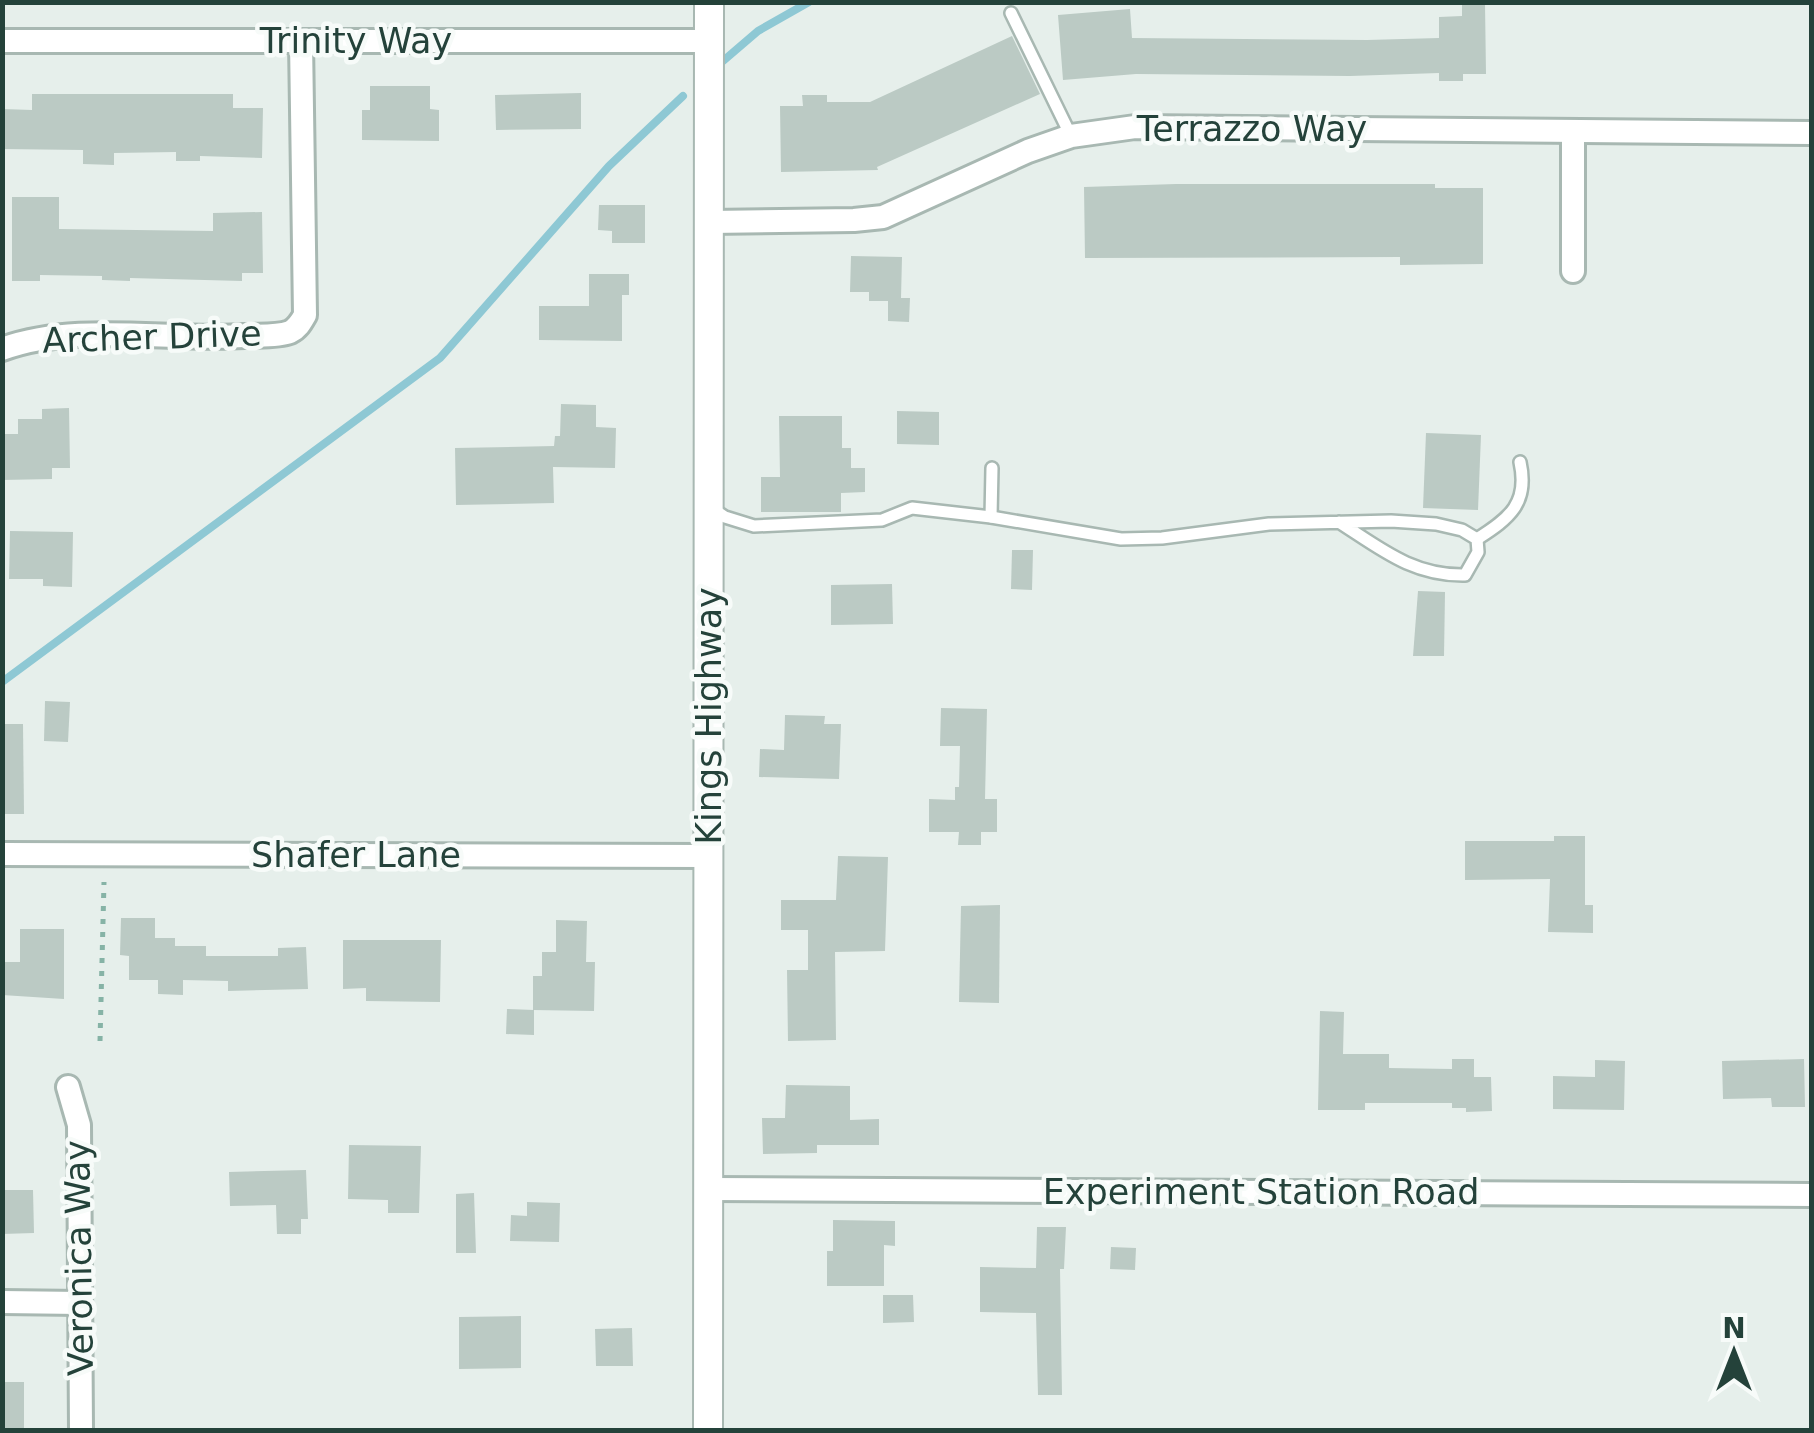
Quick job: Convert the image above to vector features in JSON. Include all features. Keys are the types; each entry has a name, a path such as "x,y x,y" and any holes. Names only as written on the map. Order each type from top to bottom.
{"street":[{"name":"Kings Highway","path":"708,1430 710,2"},
{"name":"Trinity Way","path":"2,41 709,41"},
{"name":"Archer Drive","path":"2,349 56,336 222,338 286,333 301,324 306,315 301,41"},
{"name":"Terrazzo Way","path":"710,222 883,217 1028,151 1071,136 1135,127 1812,133"},
{"path":"1572,271 1573,131"},
{"name":"Shafer Lane","path":"2,854 709,856"},
{"name":"Veronica Way","path":"68,1087 79,1125 81,1430"},
{"name":"Experiment Station Road","path":"710,1189 1812,1195"},
{"path":"2,1302 80,1303"}],"lane":[{"path":"1011,13 1071,136"},
{"path":"1478,539 1512,513 1524,482 1520,462"},
{"path":"991,517 992,468"},
{"path":"710,507 725,518 754,526 882,520 912,508 1121,539 1162,538 1269,524 1339,522 1436,524 1462,530 1478,539"},
{"path":"1339,522 1417,570 1446,576 1465,575 1478,552 1478,539"}],"path":[{"path":"100,1041 104,882"}],"building":[{"path":"1485,4 1486,74 1463,74 1463,81 1439,81 1439,73 1136,74 1063,80 1058,15 1130,9 1132,38 1367,40 1439,38 1439,17 1462,16 1462,5"},
{"path":"1012,36 1040,94 877,167 878,170 781,172 780,106 803,106 802,95 827,95 827,102 870,102"},
{"path":"370,86 430,86 430,109 439,110 439,141 362,140 362,110 370,110"},
{"path":"581,93 581,129 496,130 495,95"},
{"path":"32,94 233,94 233,108 263,108 262,158 200,156 200,161 176,161 176,152 114,153 114,165 83,164 83,150 2,149 2,109 32,110"},
{"path":"1435,184 1435,188 1483,188 1483,264 1400,265 1400,257 1085,258 1084,187"},
{"path":"12,197 59,197 59,229 213,231 213,213 262,212 263,273 242,273 242,281 130,281 102,280 102,276 40,275 40,281 12,281"},
{"path":"599,205 645,205 645,243 612,243 612,231 598,230"},
{"path":"851,256 902,257 901,298 910,298 909,322 888,321 888,301 869,301 869,292 850,292"},
{"path":"589,274 629,274 629,295 622,295 622,341 539,340 539,306 589,306"},
{"path":"561,404 596,405 596,427 616,428 615,468 553,467 554,503 456,505 455,448 554,446 555,436 560,436"},
{"path":"69,408 70,468 52,468 52,479 2,480 2,434 18,434 18,419 42,419 42,409"},
{"path":"897,411 939,412 939,445 897,444"},
{"path":"779,416 842,416 842,448 851,448 851,468 865,468 865,492 841,493 841,512 761,512 761,477 780,477"},
{"path":"1426,433 1481,435 1478,510 1423,508"},
{"path":"10,531 73,532 72,587 43,586 43,579 9,579"},
{"path":"1012,550 1033,550 1032,590 1011,589"},
{"path":"892,584 893,624 831,625 831,585"},
{"path":"1418,591 1445,592 1444,656 1413,656"},
{"path":"45,701 70,702 68,742 44,741"},
{"path":"941,708 987,709 985,799 997,799 997,832 981,832 981,845 958,845 959,832 929,832 929,799 955,800 955,787 959,787 960,746 940,746"},
{"path":"785,715 825,716 824,724 841,724 839,779 759,777 760,749 784,750"},
{"path":"2,724 23,724 24,814 2,814"},
{"path":"1554,836 1585,836 1585,905 1593,905 1593,933 1548,932 1550,879 1465,880 1465,841 1554,841"},
{"path":"838,856 888,857 885,951 835,952 836,1040 788,1041 787,970 808,970 808,930 781,930 781,900 836,900"},
{"path":"1000,905 999,1003 959,1002 961,906"},
{"path":"121,918 155,918 155,938 175,938 175,946 206,946 206,956 278,956 278,948 306,947 308,989 228,991 228,981 183,980 183,995 158,994 158,980 129,980 129,956 120,955"},
{"path":"556,920 587,921 586,962 595,962 594,1011 533,1010 533,976 542,976 542,952 556,952"},
{"path":"20,929 64,929 64,999 2,995 2,962 20,962"},
{"path":"343,940 441,940 440,1002 366,1001 366,988 343,989"},
{"path":"507,1009 534,1010 534,1035 506,1034"},
{"path":"1320,1011 1344,1012 1343,1054 1389,1054 1389,1068 1452,1069 1452,1059 1474,1059 1474,1077 1491,1077 1492,1111 1466,1112 1466,1108 1452,1108 1452,1103 1365,1103 1365,1110 1318,1110"},
{"path":"1804,1059 1805,1107 1772,1107 1771,1098 1723,1099 1722,1061"},
{"path":"1595,1060 1625,1061 1624,1110 1553,1109 1553,1076 1595,1077"},
{"path":"786,1085 850,1086 850,1120 879,1119 879,1145 817,1145 817,1153 763,1154 762,1118 785,1118"},
{"path":"349,1145 421,1146 419,1213 388,1213 388,1200 348,1199"},
{"path":"306,1170 308,1219 301,1219 301,1234 277,1234 276,1205 230,1206 229,1172"},
{"path":"2,1190 33,1190 34,1233 2,1234"},
{"path":"474,1193 476,1253 456,1253 456,1194"},
{"path":"527,1202 560,1203 559,1242 510,1241 511,1215 527,1216"},
{"path":"833,1220 895,1221 895,1246 884,1245 884,1286 827,1286 827,1251 833,1251"},
{"path":"1037,1227 1066,1227 1064,1269 1060,1269 1062,1395 1038,1395 1036,1313 980,1312 980,1267 1036,1268"},
{"path":"1111,1247 1136,1248 1135,1270 1110,1269"},
{"path":"883,1295 913,1295 914,1322 883,1323"},
{"path":"521,1316 521,1368 459,1369 459,1317"},
{"path":"632,1328 633,1366 596,1366 595,1329"},
{"path":"2,1382 24,1382 24,1430 2,1430"}],"waterway":[{"path":"723,61 758,31 809,2"},
{"path":"2,682 440,358 609,166 683,96"}]}
